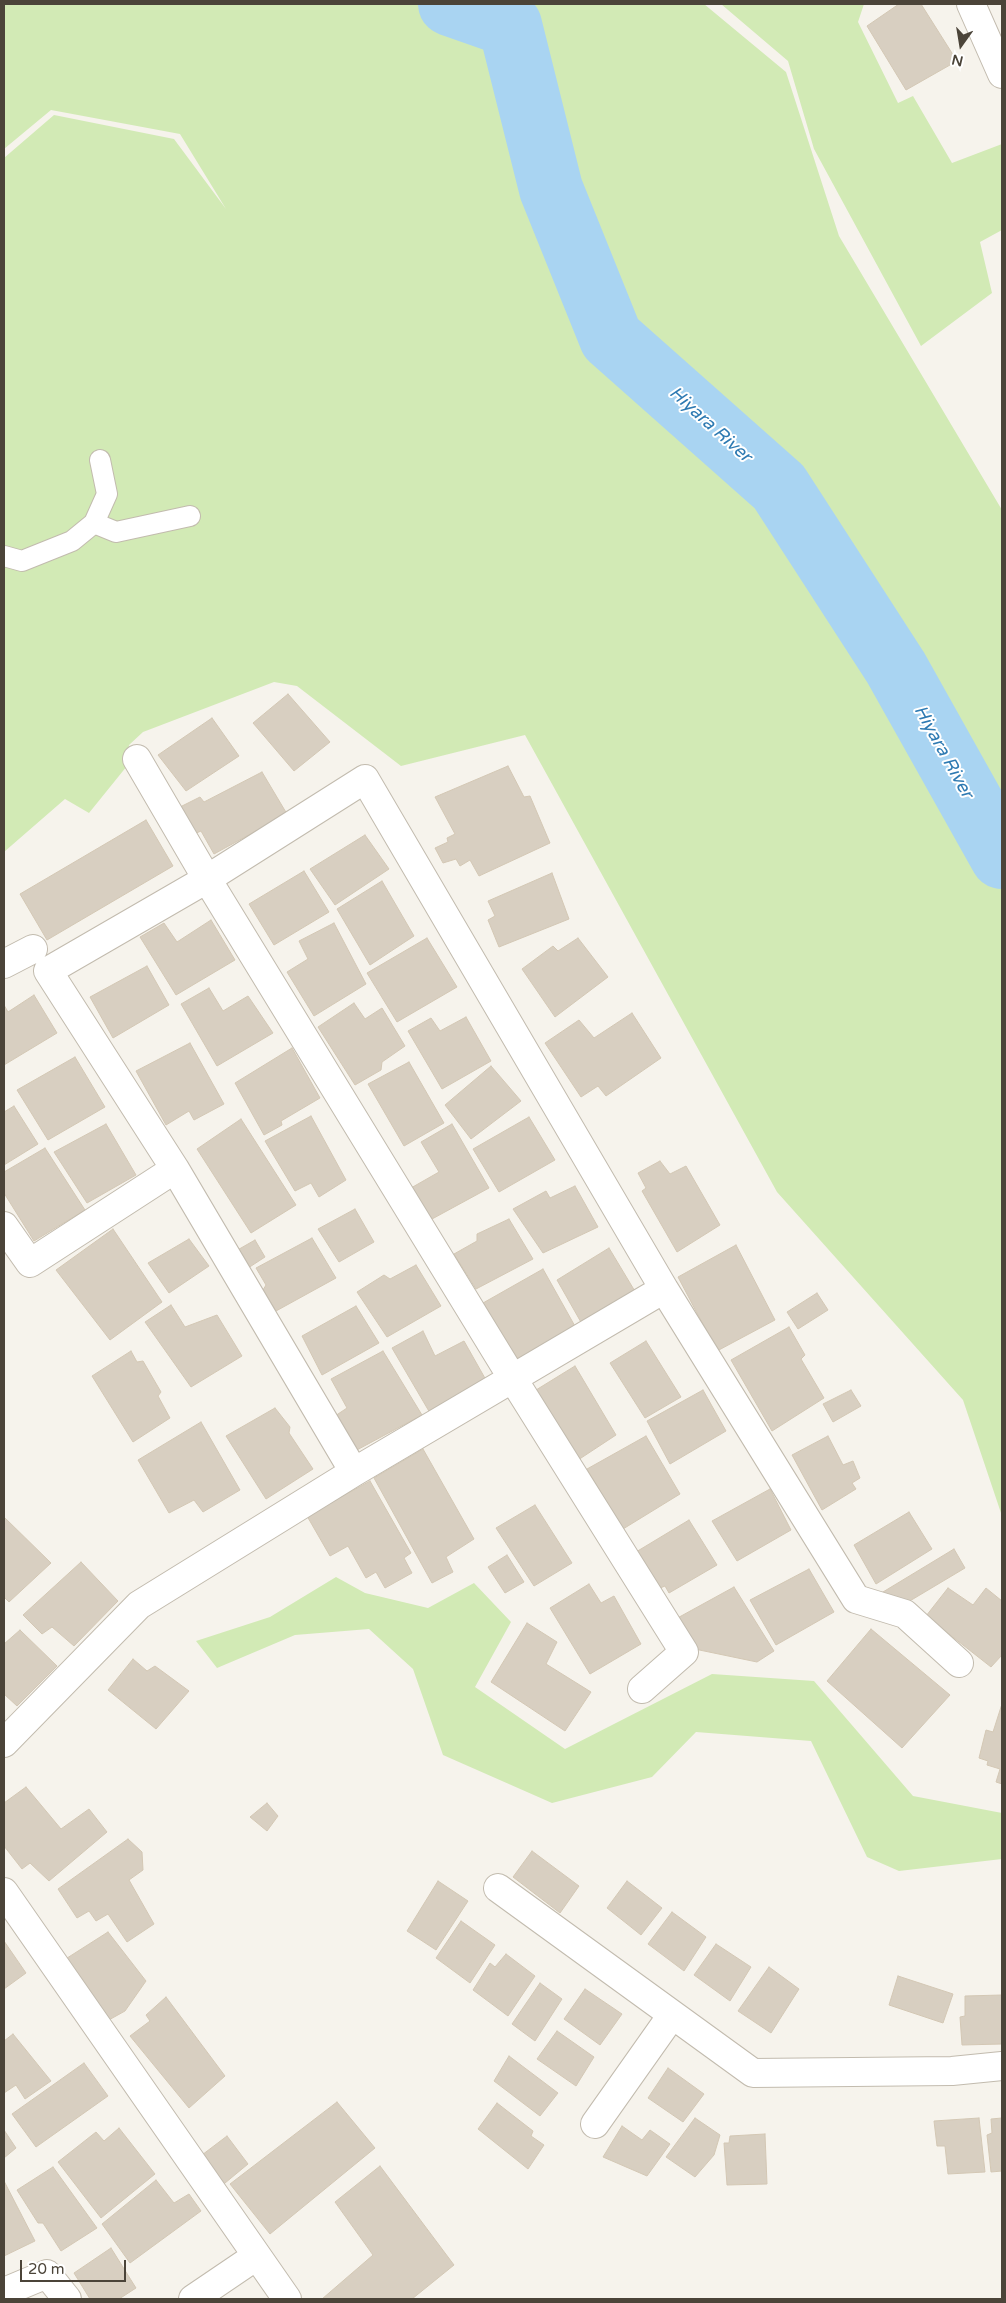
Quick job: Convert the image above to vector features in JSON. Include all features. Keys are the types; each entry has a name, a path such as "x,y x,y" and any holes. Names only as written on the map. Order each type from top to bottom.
{"street":[{"path":"971,4 1002,74"},
{"path":"136,759 207,879 512,1379 684,1652 642,1689"},
{"path":"354,1472 175,1169 48,971 207,879 365,779 664,1289 856,1599 905,1614 959,1663"},
{"path":"4,964 33,949"},
{"path":"4,1226 30,1263 175,1169"},
{"path":"4,1743 139,1605 354,1472 664,1289"},
{"path":"498,1888 753,2073 952,2071 1002,2066"},
{"path":"4,1892 162,2118 255,2257 286,2299"},
{"path":"595,2124 672,2015"},
{"path":"193,2299 255,2257"},
{"path":"4,2292 47,2274 67,2299"}],"lane":[{"path":"4,556 22,561 72,541 94,523 107,494 100,460"},
{"path":"94,523 116,532 190,516"}],"green space":[{"path":"4,4 704,4 786,72 839,236 1002,510 1002,1516 963,1400 777,1192 525,735 401,766 297,686 274,682 143,732 129,745 127,766 89,813 65,799 4,852 4,158 54,115 174,139 226,209 180,134 51,110 4,149"},
{"path":"721,4 864,4 858,22 898,103 913,96 952,163 1002,144 1002,230 980,242 992,293 921,346 814,149 788,61"},
{"path":"336,1577 365,1593 428,1608 474,1583 511,1622 475,1687 565,1749 712,1674 814,1681 913,1796 1002,1813 1002,1859 899,1871 867,1857 811,1741 696,1732 652,1777 552,1803 443,1755 413,1669 369,1629 295,1635 217,1668 196,1641 270,1617"}],"building":[{"path":"899,4 921,4 957,61 906,90 867,26"},
{"path":"288,694 330,742 294,771 253,723"},
{"path":"212,718 239,756 186,791 158,755"},
{"path":"508,766 524,797 530,796 550,843 479,876 470,860 460,866 456,859 443,863 435,848 448,842 447,838 455,834 435,797"},
{"path":"262,772 287,814 214,854 201,831 194,834 178,808 200,797 204,802"},
{"path":"146,820 173,866 47,940 20,894"},
{"path":"365,835 389,869 335,905 310,869"},
{"path":"304,871 329,912 274,945 249,904"},
{"path":"552,873 569,919 499,947 488,920 495,916 488,901"},
{"path":"382,881 414,936 370,965 337,909"},
{"path":"211,920 235,960 176,995 140,937 164,923 177,942"},
{"path":"334,923 366,984 314,1016 287,972 308,959 299,941"},
{"path":"427,938 457,987 397,1022 367,973"},
{"path":"578,938 608,977 555,1017 522,969 553,946 558,951"},
{"path":"147,966 169,1005 113,1038 90,997"},
{"path":"209,988 223,1011 248,996 273,1033 217,1066 181,1004"},
{"path":"34,995 57,1033 4,1065 4,1005 8,1012"},
{"path":"354,1003 365,1019 382,1008 405,1046 382,1062 381,1070 355,1085 318,1027"},
{"path":"632,1013 661,1058 606,1096 598,1086 581,1097 545,1043 579,1020 594,1038"},
{"path":"466,1017 491,1061 442,1089 408,1031 431,1018 440,1031"},
{"path":"190,1043 224,1104 194,1120 189,1111 166,1125 136,1071"},
{"path":"292,1048 320,1098 281,1121 282,1125 264,1135 235,1083"},
{"path":"75,1057 105,1107 48,1140 17,1090"},
{"path":"409,1062 444,1123 404,1146 368,1084"},
{"path":"491,1066 521,1101 471,1139 445,1105"},
{"path":"14,1106 38,1144 4,1165 4,1112"},
{"path":"311,1116 346,1180 319,1197 311,1183 295,1191 265,1141"},
{"path":"529,1117 555,1160 499,1192 473,1149"},
{"path":"241,1119 296,1205 251,1233 197,1149"},
{"path":"106,1124 136,1175 87,1203 54,1152"},
{"path":"452,1124 489,1188 432,1219 411,1188 439,1172 421,1142"},
{"path":"45,1148 85,1210 34,1241 4,1193 4,1172"},
{"path":"660,1161 670,1174 686,1166 720,1225 677,1252 642,1191 646,1188 638,1173"},
{"path":"575,1186 598,1227 543,1253 513,1209 546,1191 550,1198"},
{"path":"355,1209 374,1242 339,1262 318,1229"},
{"path":"509,1219 533,1259 476,1289 454,1254 477,1241 477,1234"},
{"path":"113,1229 162,1302 110,1340 56,1270"},
{"path":"312,1238 336,1278 276,1311 263,1290 266,1285 256,1268"},
{"path":"189,1239 209,1266 169,1293 148,1263"},
{"path":"255,1240 265,1257 245,1270 234,1252"},
{"path":"736,1245 775,1320 717,1351 678,1277"},
{"path":"609,1248 636,1293 582,1324 557,1280"},
{"path":"416,1265 441,1306 387,1337 357,1292 384,1275 390,1279"},
{"path":"543,1269 576,1328 517,1363 483,1303"},
{"path":"817,1293 828,1310 798,1329 787,1312"},
{"path":"171,1305 185,1327 217,1315 242,1356 191,1387 145,1322"},
{"path":"356,1306 379,1343 322,1375 302,1336"},
{"path":"789,1327 805,1355 801,1359 824,1398 772,1431 731,1360"},
{"path":"423,1331 435,1356 464,1341 486,1380 430,1413 392,1348"},
{"path":"646,1341 681,1397 645,1418 610,1363"},
{"path":"131,1351 137,1362 143,1361 161,1392 158,1396 170,1418 133,1442 92,1376"},
{"path":"383,1351 422,1415 355,1451 332,1418 347,1408 331,1379"},
{"path":"575,1366 616,1435 578,1460 536,1390"},
{"path":"703,1390 726,1431 670,1464 647,1421"},
{"path":"851,1390 861,1406 833,1422 823,1404"},
{"path":"275,1408 290,1427 289,1433 313,1469 266,1499 226,1436"},
{"path":"201,1422 240,1490 203,1512 194,1500 169,1513 138,1460"},
{"path":"646,1436 680,1494 623,1529 587,1469"},
{"path":"828,1436 843,1465 853,1461 860,1478 852,1483 856,1489 822,1510 792,1455"},
{"path":"423,1449 474,1539 446,1557 453,1572 432,1583 374,1478"},
{"path":"370,1481 411,1553 404,1558 412,1573 385,1588 376,1572 366,1578 348,1546 330,1556 307,1516"},
{"path":"770,1489 791,1530 737,1561 712,1521"},
{"path":"535,1505 572,1563 534,1586 496,1528"},
{"path":"909,1512 932,1549 876,1584 854,1545"},
{"path":"4,1517 51,1563 9,1602 4,1597"},
{"path":"689,1520 717,1565 669,1593 665,1586 653,1591 631,1555"},
{"path":"954,1549 965,1568 898,1608 878,1595"},
{"path":"507,1555 524,1582 505,1593 488,1567"},
{"path":"81,1562 118,1601 74,1646 52,1627 42,1634 23,1615"},
{"path":"809,1569 834,1612 776,1645 750,1600"},
{"path":"589,1584 601,1603 614,1596 641,1644 590,1674 550,1608"},
{"path":"734,1587 774,1651 757,1662 685,1647 672,1621"},
{"path":"948,1588 973,1605 986,1588 1002,1601 1002,1655 991,1667 926,1616"},
{"path":"527,1623 557,1642 546,1664 591,1692 565,1731 491,1682"},
{"path":"871,1629 950,1695 902,1748 827,1681"},
{"path":"20,1630 57,1666 17,1706 4,1694 4,1644"},
{"path":"133,1659 147,1671 155,1666 189,1691 156,1729 108,1690"},
{"path":"1001,1707 1002,1784 996,1782 1000,1769 987,1765 988,1761 979,1758 986,1730 993,1732"},
{"path":"26,1787 61,1829 89,1809 107,1832 49,1881 30,1863 22,1869 4,1846 4,1803"},
{"path":"267,1803 278,1816 267,1831 250,1817"},
{"path":"128,1839 142,1852 143,1870 129,1880 154,1924 127,1942 108,1914 96,1921 89,1911 77,1918 58,1889"},
{"path":"532,1851 579,1886 560,1913 513,1877"},
{"path":"438,1881 468,1901 436,1950 407,1931"},
{"path":"627,1881 662,1908 641,1935 607,1908"},
{"path":"672,1912 706,1937 684,1971 648,1944"},
{"path":"461,1921 495,1945 470,1983 436,1958"},
{"path":"108,1932 146,1981 125,2011 107,2021 64,1960"},
{"path":"4,1941 26,1973 4,1989"},
{"path":"716,1944 751,1967 730,2001 694,1975"},
{"path":"506,1954 535,1976 508,2016 473,1990 490,1963 495,1967"},
{"path":"769,1967 799,1989 771,2033 738,2011"},
{"path":"898,1976 953,1994 943,2023 889,2005"},
{"path":"540,1983 562,1999 535,2041 512,2024"},
{"path":"585,1989 622,2014 600,2045 564,2019"},
{"path":"1002,1995 1002,2044 962,2045 960,2017 965,2016 965,1996"},
{"path":"166,1997 225,2076 189,2108 130,2036 150,2021 146,2015"},
{"path":"557,2031 594,2057 576,2086 537,2059"},
{"path":"13,2034 51,2081 25,2099 16,2085 4,2093 4,2041"},
{"path":"509,2056 558,2093 540,2116 494,2081"},
{"path":"84,2063 108,2096 36,2147 12,2114"},
{"path":"668,2068 704,2094 683,2122 648,2098"},
{"path":"337,2102 375,2148 270,2234 230,2184"},
{"path":"497,2103 533,2131 531,2136 544,2145 528,2169 478,2129"},
{"path":"695,2118 720,2135 714,2155 695,2177 666,2157"},
{"path":"979,2118 985,2172 948,2174 945,2146 937,2146 934,2121"},
{"path":"1002,2118 1002,2171 991,2172 987,2135 992,2133 991,2119"},
{"path":"622,2126 642,2140 650,2130 670,2144 647,2176 603,2157"},
{"path":"119,2128 155,2174 101,2218 58,2162 96,2132 104,2141"},
{"path":"4,2130 16,2148 4,2158"},
{"path":"765,2134 767,2184 727,2185 724,2143 729,2143 730,2136"},
{"path":"227,2136 248,2164 219,2188 198,2158"},
{"path":"380,2166 454,2265 412,2299 322,2299 373,2255 335,2202"},
{"path":"53,2167 97,2228 61,2251 43,2223 38,2223 17,2190"},
{"path":"156,2180 174,2203 189,2194 201,2211 130,2263 102,2224"},
{"path":"4,2181 35,2241 4,2256"},
{"path":"111,2248 136,2288 119,2299 90,2299 74,2273"}],"waterway":[{"name":"Hiyara River","path":"450,4 510,25 551,189 611,338 779,487 896,668 1002,857"}]}
